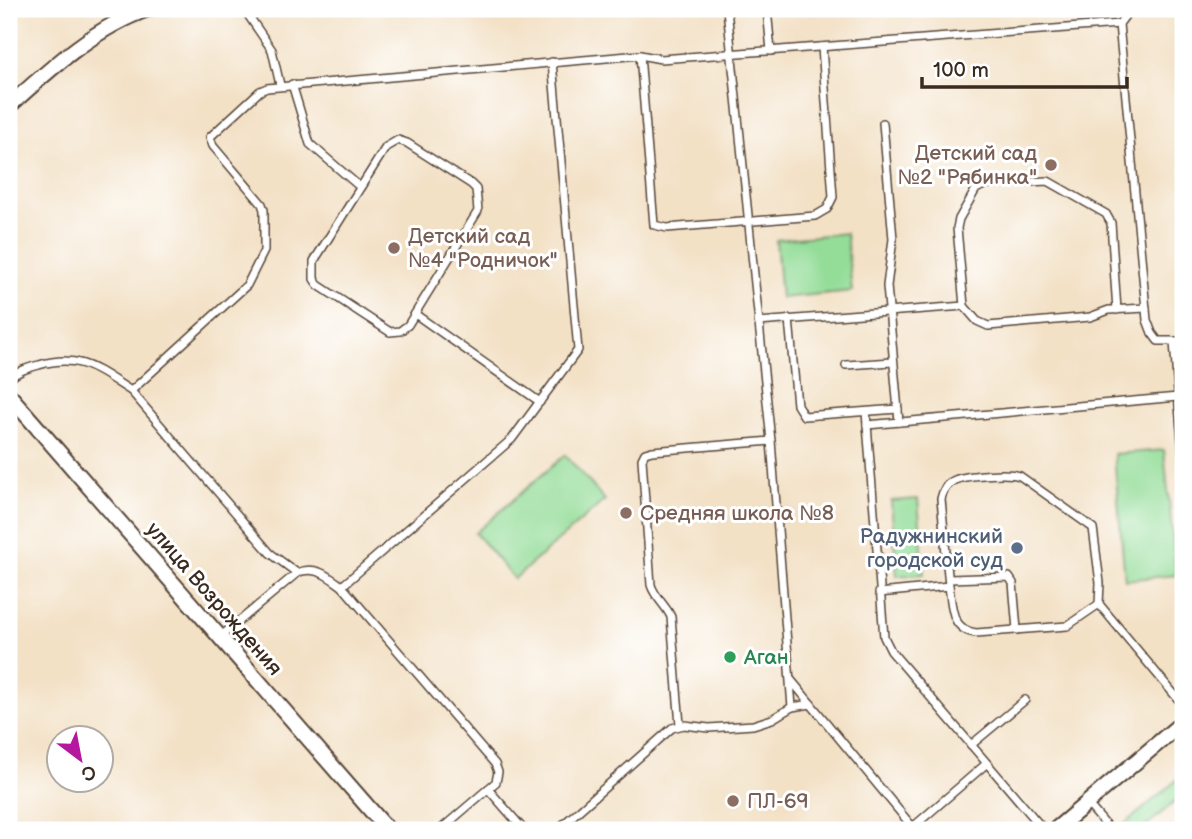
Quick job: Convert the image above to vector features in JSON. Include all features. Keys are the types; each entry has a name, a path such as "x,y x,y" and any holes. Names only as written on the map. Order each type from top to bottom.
{"street":[{"path":"9,105 85,43 146,9"},
{"name":"улица Возрождения","path":"9,396 388,830"},
{"path":"1055,830 1183,722"}],"lane":[{"path":"244,9 272,50 280,85"},
{"path":"727,9 771,442 792,707"},
{"path":"767,9 771,51"},
{"path":"1126,9 1119,24 1149,328 1155,338 1164,342 1183,341"},
{"path":"131,391 243,290 262,257 265,218 262,204 213,146 210,137 260,91 280,85 640,55 662,59 1119,24"},
{"path":"640,55 654,225 667,228 815,216 831,203 822,47"},
{"path":"342,586 512,439 578,350 552,62"},
{"path":"292,84 310,144 360,187"},
{"path":"883,123 893,239 887,280 888,310 899,422"},
{"path":"398,140 450,170 476,190 477,216 404,328 390,331 316,282 314,257 360,187 386,147 398,140"},
{"path":"1117,310 1109,218 1048,181 986,184 976,189 957,223 964,306 977,321 988,326 1090,317 1117,310 1146,308"},
{"path":"758,322 964,306"},
{"path":"415,314 540,402"},
{"path":"789,319 799,412 811,418 898,409"},
{"path":"1174,342 1183,456"},
{"path":"9,379 24,369 52,361 73,360 131,391 270,553 297,573"},
{"path":"846,365 893,362"},
{"path":"867,425 1178,397"},
{"path":"866,412 884,637 891,651 1044,830"},
{"path":"680,725 671,617 651,585 642,459 645,453 652,450 771,442"},
{"path":"1100,604 1067,626 976,633 961,628 954,615 949,583 942,499 944,489 956,479 1013,474 1093,528 1100,604 1183,705"},
{"path":"219,638 305,569 326,575 342,586 495,764 498,772 496,782 440,830"},
{"path":"879,593 1009,577 1013,583 1017,630"},
{"path":"789,678 914,828 986,764"},
{"path":"971,745 1025,700"},
{"path":"559,830 672,728 680,725 709,728 753,725 772,719 792,707 811,704"},
{"path":"488,789 524,830"},
{"path":"1087,803 1111,830"}],"green space":[{"path":"846,233 852,291 781,298 776,240"},
{"path":"1164,450 1176,575 1125,580 1114,454"},
{"path":"565,455 605,500 514,579 475,533"},
{"path":"918,499 924,574 897,576 891,501"},
{"path":"1183,775 1183,795 1141,830 1121,830 1120,828"}],"place":[{"name":"Детский сад №2 \"Рябинка\"","path":"1051,165"},
{"name":"Детский сад №4 \"Родничок\"","path":"394,248"},
{"name":"Средняя школа №8","path":"626,513"},
{"name":"Радужнинский городской суд","path":"1017,548"},
{"name":"Аган","path":"730,657"},
{"name":"ПЛ-69","path":"733,801"}]}
